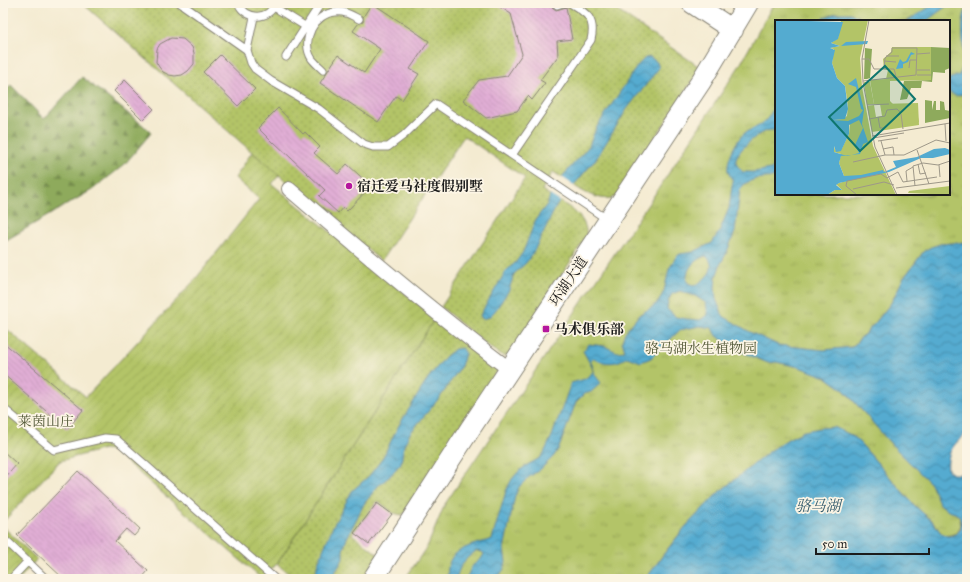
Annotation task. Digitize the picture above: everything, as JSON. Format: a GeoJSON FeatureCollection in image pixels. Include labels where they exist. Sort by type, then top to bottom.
{"type":"FeatureCollection","features":[{"type":"Feature","properties":{"kind":"street"},"geometry":{"type":"LineString","coordinates":[[692,3],[733,30]]}},
{"type":"Feature","properties":{"kind":"street","name":"环湖大道"},"geometry":{"type":"LineString","coordinates":[[373,579],[608,220],[700,83],[733,30],[744,4]]}},
{"type":"Feature","properties":{"kind":"street"},"geometry":{"type":"LineString","coordinates":[[289,189],[397,282],[463,335],[510,369]]}},
{"type":"Feature","properties":{"kind":"lane"},"geometry":{"type":"LineString","coordinates":[[180,3],[247,50]]}},
{"type":"Feature","properties":{"kind":"lane"},"geometry":{"type":"LineString","coordinates":[[238,3],[244,12],[254,16],[265,15],[275,5],[308,28]]}},
{"type":"Feature","properties":{"kind":"lane"},"geometry":{"type":"LineString","coordinates":[[286,57],[308,28],[320,3]]}},
{"type":"Feature","properties":{"kind":"lane"},"geometry":{"type":"LineString","coordinates":[[512,155],[591,40],[592,26],[590,18],[583,11],[570,3]]}},
{"type":"Feature","properties":{"kind":"lane"},"geometry":{"type":"LineString","coordinates":[[308,28],[320,18],[335,12],[349,13],[359,19]]}},
{"type":"Feature","properties":{"kind":"lane"},"geometry":{"type":"LineString","coordinates":[[254,16],[247,50],[251,63],[255,69],[319,109],[364,144],[373,147],[388,147],[404,135],[436,104],[608,220]]}},
{"type":"Feature","properties":{"kind":"lane"},"geometry":{"type":"LineString","coordinates":[[308,28],[308,50],[312,59],[323,70]]}},
{"type":"Feature","properties":{"kind":"lane"},"geometry":{"type":"LineString","coordinates":[[3,408],[54,450],[105,438],[116,438],[275,579]]}},
{"type":"Feature","properties":{"kind":"lane"},"geometry":{"type":"LineString","coordinates":[[3,538],[46,579]]}},
{"type":"Feature","properties":{"kind":"lane"},"geometry":{"type":"LineString","coordinates":[[11,579],[28,561]]}},
{"type":"Feature","properties":{"kind":"green space"},"geometry":{"type":"Polygon","coordinates":[[[82,3],[606,3],[701,68],[616,197],[599,198],[591,195],[553,172],[542,190],[572,209],[578,215],[586,229],[586,237],[510,356],[503,356],[489,347],[441,307],[525,178],[464,136],[381,261],[252,152],[82,3]]]}},
{"type":"Feature","properties":{"kind":"green space","name":"骆马湖水生植物园"},"geometry":{"type":"Polygon","coordinates":[[[774,3],[967,3],[967,242],[940,244],[924,251],[903,279],[891,303],[876,322],[852,347],[824,351],[826,377],[844,390],[893,446],[931,484],[952,511],[959,516],[961,525],[957,533],[947,536],[941,533],[933,522],[914,505],[861,444],[851,435],[804,431],[788,439],[770,451],[686,526],[646,579],[405,579],[428,545],[445,504],[655,194],[740,65],[774,3]]]}},
{"type":"Feature","properties":{"kind":"green space"},"geometry":{"type":"Polygon","coordinates":[[[82,77],[151,133],[124,165],[92,190],[3,242],[3,92],[11,85],[44,119],[82,77]]]}},
{"type":"Feature","properties":{"kind":"green space","name":"莱茵山庄"},"geometry":{"type":"Polygon","coordinates":[[[252,152],[279,175],[272,184],[435,318],[277,564],[262,579],[116,453],[104,449],[60,461],[3,522],[3,326],[86,397],[194,281],[259,199],[235,178],[252,152]]]}},
{"type":"Feature","properties":{"kind":"green space"},"geometry":{"type":"Polygon","coordinates":[[[435,318],[499,369],[405,513],[402,515],[393,513],[378,501],[352,534],[379,555],[362,579],[295,579],[277,564],[435,318]]]}},
{"type":"Feature","properties":{"kind":"green space"},"geometry":{"type":"Polygon","coordinates":[[[3,527],[37,559],[19,579],[3,579],[3,527]]]}},
{"type":"Feature","properties":{"kind":"water"},"geometry":{"type":"Polygon","coordinates":[[[936,3],[951,3],[927,20],[909,20],[936,3]]]}},
{"type":"Feature","properties":{"kind":"water"},"geometry":{"type":"Polygon","coordinates":[[[967,8],[967,93],[956,96],[950,93],[950,79],[959,75],[962,67],[964,16],[967,8]]]}},
{"type":"Feature","properties":{"kind":"water"},"geometry":{"type":"Polygon","coordinates":[[[836,13],[851,13],[863,20],[821,20],[836,13]]]}},
{"type":"Feature","properties":{"kind":"water"},"geometry":{"type":"Polygon","coordinates":[[[650,57],[657,62],[659,68],[627,109],[596,159],[557,205],[534,251],[526,263],[514,274],[509,290],[495,311],[489,317],[482,319],[480,315],[506,271],[516,262],[523,252],[536,219],[548,203],[550,195],[561,178],[589,146],[596,128],[638,65],[645,58],[650,57]]]}},
{"type":"Feature","properties":{"kind":"water","name":"骆马湖"},"geometry":{"type":"Polygon","coordinates":[[[775,102],[775,130],[762,132],[740,151],[736,159],[736,163],[743,172],[754,172],[775,168],[775,177],[755,179],[746,183],[740,189],[735,232],[716,277],[716,299],[723,316],[750,332],[778,345],[824,350],[852,347],[876,322],[891,303],[903,279],[924,251],[940,244],[967,242],[967,433],[952,449],[948,458],[948,470],[953,474],[960,474],[967,466],[967,579],[646,579],[686,526],[718,493],[770,451],[788,439],[804,431],[820,428],[834,427],[851,435],[861,444],[914,505],[933,522],[941,533],[951,536],[957,533],[961,528],[959,516],[948,511],[939,503],[931,484],[893,446],[844,390],[826,377],[799,367],[776,362],[768,363],[732,348],[715,334],[712,328],[700,326],[680,330],[651,358],[641,362],[627,357],[623,360],[610,363],[601,362],[593,358],[590,360],[595,375],[601,383],[591,392],[584,394],[576,402],[559,448],[554,456],[519,487],[515,496],[504,549],[506,562],[504,569],[497,579],[466,579],[472,566],[481,559],[484,554],[476,551],[463,563],[459,570],[457,579],[448,579],[448,565],[456,553],[468,547],[492,539],[506,491],[512,479],[519,471],[540,458],[544,453],[552,436],[571,383],[585,379],[593,372],[592,367],[583,351],[589,344],[604,346],[617,352],[625,351],[622,341],[625,332],[640,314],[651,308],[659,301],[664,291],[669,269],[676,257],[680,254],[693,252],[712,243],[719,232],[729,208],[733,182],[728,172],[730,155],[739,139],[746,132],[765,121],[772,111],[775,102]],[[706,256],[695,262],[689,269],[687,282],[694,286],[706,277],[711,269],[710,260],[706,256]],[[680,291],[672,294],[668,301],[667,309],[676,317],[700,320],[708,315],[706,303],[695,296],[680,291]]]}},
{"type":"Feature","properties":{"kind":"water"},"geometry":{"type":"Polygon","coordinates":[[[462,348],[465,354],[461,366],[441,396],[410,433],[404,445],[401,463],[390,476],[378,486],[364,504],[347,538],[343,550],[343,559],[339,566],[333,575],[327,579],[320,578],[316,574],[317,565],[333,526],[352,491],[369,476],[382,459],[399,425],[429,377],[446,356],[455,349],[462,348]]]}},
{"type":"Feature","properties":{"kind":"pier"},"geometry":{"type":"Polygon","coordinates":[[[560,176],[575,186],[561,202],[548,194],[560,176]]]}},
{"type":"Feature","properties":{"kind":"building"},"geometry":{"type":"Polygon","coordinates":[[[372,3],[429,41],[410,69],[419,74],[402,100],[396,96],[378,122],[320,83],[338,55],[364,73],[380,49],[353,31],[358,24],[363,22],[363,17],[372,3]]]}},
{"type":"Feature","properties":{"kind":"building"},"geometry":{"type":"Polygon","coordinates":[[[494,3],[553,3],[552,7],[556,10],[566,7],[572,39],[557,41],[558,56],[540,80],[545,83],[532,100],[528,96],[517,111],[486,118],[463,100],[479,80],[507,76],[522,54],[511,14],[494,3]]]}},
{"type":"Feature","properties":{"kind":"building"},"geometry":{"type":"Polygon","coordinates":[[[171,38],[183,39],[192,47],[194,53],[194,64],[182,75],[175,76],[163,72],[156,62],[157,49],[160,44],[171,38]]]}},
{"type":"Feature","properties":{"kind":"building"},"geometry":{"type":"Polygon","coordinates":[[[220,55],[255,89],[238,106],[203,72],[220,55]]]}},
{"type":"Feature","properties":{"kind":"building"},"geometry":{"type":"Polygon","coordinates":[[[125,80],[154,109],[143,120],[114,91],[125,80]]]}},
{"type":"Feature","properties":{"kind":"building"},"geometry":{"type":"Polygon","coordinates":[[[278,108],[303,134],[305,132],[320,147],[314,153],[338,174],[347,164],[371,186],[347,211],[343,207],[338,213],[319,196],[325,190],[258,128],[278,108]]]}},
{"type":"Feature","properties":{"kind":"building"},"geometry":{"type":"Polygon","coordinates":[[[3,342],[83,410],[67,429],[3,374],[3,342]]]}},
{"type":"Feature","properties":{"kind":"building"},"geometry":{"type":"Polygon","coordinates":[[[3,451],[17,464],[3,480],[3,451]]]}},
{"type":"Feature","properties":{"kind":"building"},"geometry":{"type":"Polygon","coordinates":[[[78,471],[140,529],[134,536],[126,529],[115,541],[148,571],[141,579],[64,579],[17,535],[78,471]]]}},
{"type":"Feature","properties":{"kind":"building"},"geometry":{"type":"Polygon","coordinates":[[[377,503],[392,514],[369,544],[354,533],[377,503]]]}},
{"type":"Feature","properties":{"kind":"place","name":"宿迁爱马社度假别墅"},"geometry":{"type":"Point","coordinates":[349,186]}},
{"type":"Feature","properties":{"kind":"place","name":"马术俱乐部"},"geometry":{"type":"Point","coordinates":[546,329]}}]}
